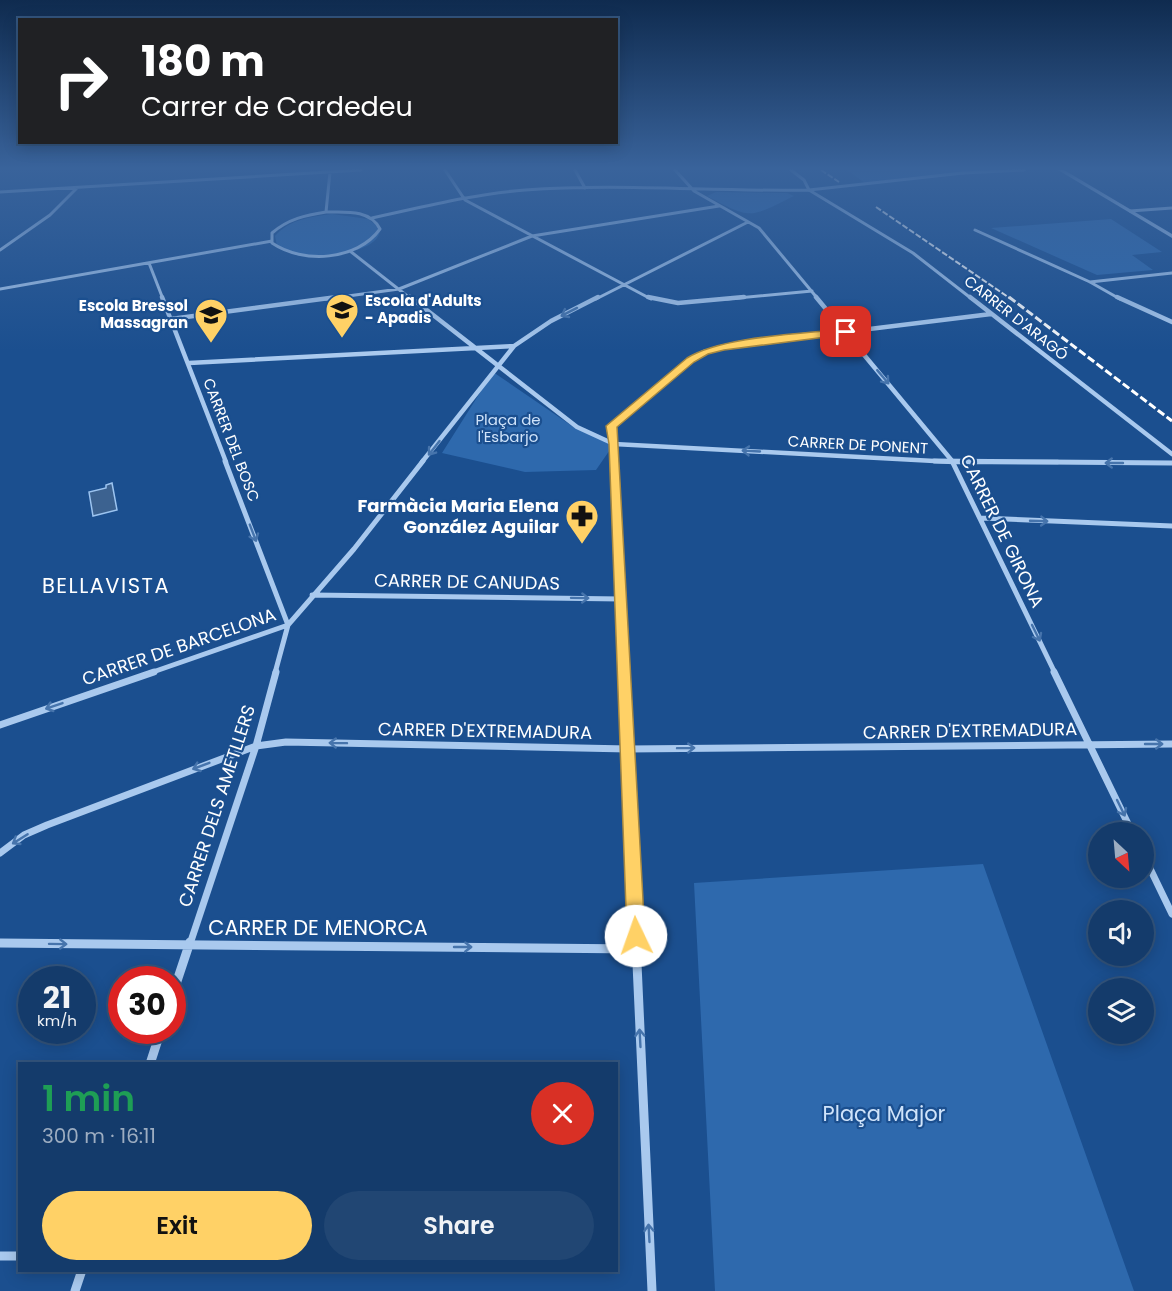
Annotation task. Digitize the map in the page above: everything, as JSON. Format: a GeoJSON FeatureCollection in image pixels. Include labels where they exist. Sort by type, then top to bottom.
{"type":"FeatureCollection","features":[{"type":"Feature","properties":{"kind":"street"},"geometry":{"type":"LineString","coordinates":[[0,250],[28,230]]}},
{"type":"Feature","properties":{"kind":"street"},"geometry":{"type":"LineString","coordinates":[[274,230],[272,232],[272,241],[276,247],[297,254],[329,255],[350,251],[369,243],[377,237],[380,230]]}},
{"type":"Feature","properties":{"kind":"street"},"geometry":{"type":"LineString","coordinates":[[521,230],[621,285],[652,299],[678,303],[812,291]]}},
{"type":"Feature","properties":{"kind":"street"},"geometry":{"type":"LineString","coordinates":[[171,319],[399,290],[532,236],[568,230]]}},
{"type":"Feature","properties":{"kind":"street","name":"CARRER DE BARCELONA"},"geometry":{"type":"LineString","coordinates":[[0,725],[288,625],[354,549],[514,346],[551,321],[731,230]]}},
{"type":"Feature","properties":{"kind":"street","name":"CARRER DE GIRONA"},"geometry":{"type":"LineString","coordinates":[[761,230],[953,462],[1127,822]]}},
{"type":"Feature","properties":{"kind":"street","name":"CARRER D'ARAGÓ"},"geometry":{"type":"LineString","coordinates":[[875,230],[913,253],[1172,454]]}},
{"type":"Feature","properties":{"kind":"street"},"geometry":{"type":"LineString","coordinates":[[976,230],[1172,322]]}},
{"type":"Feature","properties":{"kind":"street"},"geometry":{"type":"LineString","coordinates":[[0,289],[272,241]]}},
{"type":"Feature","properties":{"kind":"street"},"geometry":{"type":"LineString","coordinates":[[350,251],[577,427],[614,444]]}},
{"type":"Feature","properties":{"kind":"street","name":"CARRER DEL BOSC"},"geometry":{"type":"LineString","coordinates":[[149,263],[288,625]]}},
{"type":"Feature","properties":{"kind":"street"},"geometry":{"type":"LineString","coordinates":[[1090,282],[1172,273]]}},
{"type":"Feature","properties":{"kind":"street"},"geometry":{"type":"LineString","coordinates":[[652,1291],[612,426],[690,360],[704,352],[724,347],[992,314]]}},
{"type":"Feature","properties":{"kind":"street"},"geometry":{"type":"LineString","coordinates":[[189,363],[514,346]]}},
{"type":"Feature","properties":{"kind":"street","name":"CARRER DE PONENT"},"geometry":{"type":"LineString","coordinates":[[614,444],[953,462],[1172,463]]}},
{"type":"Feature","properties":{"kind":"street"},"geometry":{"type":"LineString","coordinates":[[981,518],[1172,526]]}},
{"type":"Feature","properties":{"kind":"street","name":"CARRER DE CANUDAS"},"geometry":{"type":"LineString","coordinates":[[312,595],[621,599]]}},
{"type":"Feature","properties":{"kind":"street","name":"CARRER DELS AMETLLERS"},"geometry":{"type":"LineString","coordinates":[[182,966],[256,746],[288,625]]}},
{"type":"Feature","properties":{"kind":"street","name":"CARRER D'EXTREMADURA"},"geometry":{"type":"LineString","coordinates":[[0,853],[24,835],[47,825],[256,746],[286,742],[628,749],[1172,744]]}},
{"type":"Feature","properties":{"kind":"street"},"geometry":{"type":"LineString","coordinates":[[1154,877],[1172,914]]}},
{"type":"Feature","properties":{"kind":"street","name":"CARRER DE MENORCA"},"geometry":{"type":"LineString","coordinates":[[0,943],[637,949]]}},
{"type":"Feature","properties":{"kind":"street"},"geometry":{"type":"LineString","coordinates":[[151,1062],[156,1044]]}},
{"type":"Feature","properties":{"kind":"street"},"geometry":{"type":"LineString","coordinates":[[0,1256],[18,1256]]}},
{"type":"Feature","properties":{"kind":"street"},"geometry":{"type":"LineString","coordinates":[[75,1291],[81,1272]]}},
{"type":"Feature","properties":{"kind":"green space"},"geometry":{"type":"Polygon","coordinates":[[[281,230],[379,230],[378,236],[371,243],[361,248],[323,256],[303,256],[293,253],[277,246],[275,236],[281,230]]]}},
{"type":"Feature","properties":{"kind":"green space"},"geometry":{"type":"Polygon","coordinates":[[[996,230],[1128,230],[1162,252],[1132,255],[1153,270],[1097,275],[996,230]]]}},
{"type":"Feature","properties":{"kind":"green space","name":"Plaça de l'Esbarjo"},"geometry":{"type":"Polygon","coordinates":[[[493,372],[572,426],[614,444],[596,470],[525,472],[442,453],[493,372]]]}},
{"type":"Feature","properties":{"kind":"green space","name":"Plaça Major"},"geometry":{"type":"Polygon","coordinates":[[[983,864],[1134,1291],[715,1291],[694,883],[983,864]]]}},
{"type":"Feature","properties":{"kind":"shaded area"},"geometry":{"type":"Polygon","coordinates":[[[112,483],[117,510],[93,516],[89,492],[106,488],[106,485],[112,483]]]}},
{"type":"Feature","properties":{"kind":"railway"},"geometry":{"type":"LineString","coordinates":[[910,230],[1011,299]]}},
{"type":"Feature","properties":{"kind":"railway"},"geometry":{"type":"LineString","coordinates":[[1009,297],[1172,421]]}},
{"type":"Feature","properties":{"kind":"place","name":"Escola d'Adults - Apadis"},"geometry":{"type":"Point","coordinates":[342,339]}},
{"type":"Feature","properties":{"kind":"place","name":"Escola Bressol Massagran"},"geometry":{"type":"Point","coordinates":[211,344]}},
{"type":"Feature","properties":{"kind":"place","name":"Farmàcia Maria Elena González Aguilar"},"geometry":{"type":"Point","coordinates":[582,545]}},
{"type":"Feature","properties":{"kind":"district","name":"BELLAVISTA"},"geometry":{"type":"Point","coordinates":[106,586]}},
{"type":"Feature","properties":{"kind":"route"},"geometry":{"type":"LineString","coordinates":[[636,936],[612,426],[690,360],[704,352],[724,347],[846,332]]}}]}
